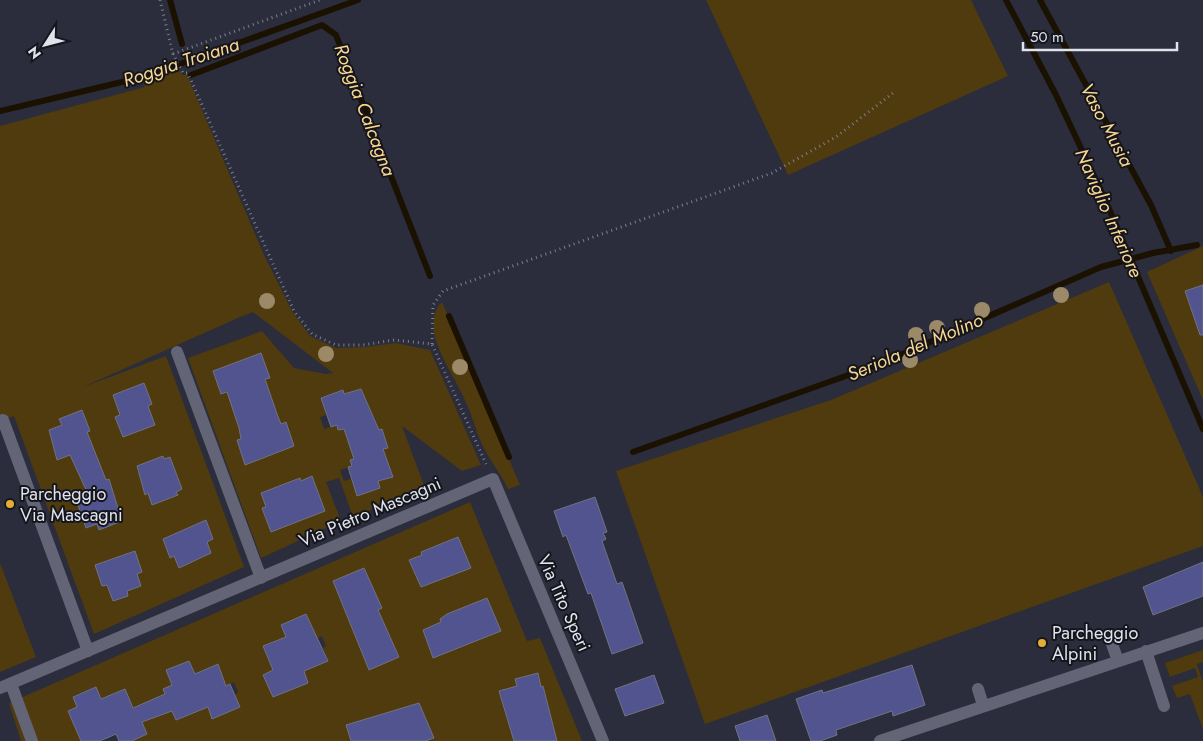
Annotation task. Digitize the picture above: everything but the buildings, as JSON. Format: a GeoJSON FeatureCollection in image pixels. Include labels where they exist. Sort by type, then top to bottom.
{"type":"FeatureCollection","features":[{"type":"Feature","properties":{"kind":"street"},"geometry":{"type":"LineString","coordinates":[[176,352],[261,578]]}},
{"type":"Feature","properties":{"kind":"street"},"geometry":{"type":"LineString","coordinates":[[3,420],[88,651]]}},
{"type":"Feature","properties":{"kind":"street","name":"Via Pietro Mascagni"},"geometry":{"type":"LineString","coordinates":[[6,686],[493,478]]}},
{"type":"Feature","properties":{"kind":"street","name":"Via Tito Speri"},"geometry":{"type":"LineString","coordinates":[[493,478],[603,741]]}},
{"type":"Feature","properties":{"kind":"street"},"geometry":{"type":"LineString","coordinates":[[880,741],[1203,633]]}},
{"type":"Feature","properties":{"kind":"street"},"geometry":{"type":"LineString","coordinates":[[1112,644],[1118,660]]}},
{"type":"Feature","properties":{"kind":"street"},"geometry":{"type":"LineString","coordinates":[[1146,652],[1164,706]]}},
{"type":"Feature","properties":{"kind":"street"},"geometry":{"type":"LineString","coordinates":[[6,686],[32,741]]}},
{"type":"Feature","properties":{"kind":"street"},"geometry":{"type":"LineString","coordinates":[[978,689],[983,705]]}},
{"type":"Feature","properties":{"kind":"path"},"geometry":{"type":"LineString","coordinates":[[160,0],[174,54],[183,73],[187,73],[190,78],[294,311],[312,334],[336,345],[363,345],[394,340],[432,344]]}},
{"type":"Feature","properties":{"kind":"path"},"geometry":{"type":"LineString","coordinates":[[174,54],[320,0]]}},
{"type":"Feature","properties":{"kind":"path"},"geometry":{"type":"LineString","coordinates":[[493,478],[432,344],[433,306],[443,291],[772,173],[836,137],[893,93]]}},
{"type":"Feature","properties":{"kind":"shaded area"},"geometry":{"type":"Polygon","coordinates":[[[706,0],[971,0],[1008,76],[788,175],[706,0]]]}},
{"type":"Feature","properties":{"kind":"shaded area"},"geometry":{"type":"Polygon","coordinates":[[[178,67],[182,75],[187,75],[264,255],[292,311],[310,336],[336,348],[366,347],[395,343],[430,350],[481,465],[462,471],[402,426],[425,488],[353,517],[339,478],[326,482],[341,521],[261,558],[188,358],[262,331],[294,368],[326,374],[333,373],[253,312],[240,317],[83,387],[166,356],[244,567],[94,634],[14,416],[0,421],[0,126],[145,87],[142,79],[178,67]],[[343,390],[321,397],[326,415],[320,417],[324,429],[337,425],[339,430],[344,428],[354,459],[351,460],[352,466],[340,470],[344,481],[351,479],[357,496],[380,488],[378,481],[393,476],[389,465],[383,467],[377,451],[388,447],[382,430],[379,430],[374,416],[366,418],[363,396],[356,391],[344,394],[343,390]]]}},
{"type":"Feature","properties":{"kind":"shaded area"},"geometry":{"type":"Polygon","coordinates":[[[1203,246],[1203,400],[1147,272],[1203,246]]]}},
{"type":"Feature","properties":{"kind":"shaded area"},"geometry":{"type":"Polygon","coordinates":[[[1109,282],[1203,497],[1203,546],[705,724],[616,471],[831,400],[1109,282]]]}},
{"type":"Feature","properties":{"kind":"shaded area"},"geometry":{"type":"Polygon","coordinates":[[[442,302],[520,485],[508,489],[482,445],[464,398],[438,346],[434,323],[435,314],[442,302]]]}},
{"type":"Feature","properties":{"kind":"shaded area"},"geometry":{"type":"Polygon","coordinates":[[[470,502],[527,641],[540,638],[582,741],[132,741],[147,734],[142,722],[146,720],[138,705],[133,708],[125,690],[101,699],[96,687],[73,696],[77,707],[81,741],[21,741],[9,703],[470,502]],[[306,614],[281,625],[286,637],[263,646],[273,670],[263,675],[273,697],[308,683],[304,671],[328,660],[323,648],[326,646],[322,636],[316,639],[306,614]],[[189,661],[166,670],[172,685],[163,690],[176,720],[208,707],[212,718],[238,692],[234,682],[226,686],[217,664],[195,674],[189,661]]]}},
{"type":"Feature","properties":{"kind":"shaded area"},"geometry":{"type":"Polygon","coordinates":[[[0,563],[36,657],[0,672],[0,563]]]}},
{"type":"Feature","properties":{"kind":"shaded area"},"geometry":{"type":"Polygon","coordinates":[[[1203,650],[1203,662],[1197,664],[1203,682],[1203,729],[1190,694],[1177,698],[1172,686],[1198,677],[1195,668],[1170,677],[1165,663],[1203,650]]]}},
{"type":"Feature","properties":{"kind":"waterway","name":"Roggia Calcagna"},"geometry":{"type":"LineString","coordinates":[[170,0],[182,44]]}},
{"type":"Feature","properties":{"kind":"waterway","name":"Roggia Troiana"},"geometry":{"type":"LineString","coordinates":[[0,111],[147,76],[358,0]]}},
{"type":"Feature","properties":{"kind":"waterway","name":"Naviglio Inferiore"},"geometry":{"type":"LineString","coordinates":[[1006,0],[1056,95],[1104,197],[1203,429]]}},
{"type":"Feature","properties":{"kind":"waterway","name":"Vaso Musia"},"geometry":{"type":"LineString","coordinates":[[1040,0],[1151,205],[1171,251]]}},
{"type":"Feature","properties":{"kind":"waterway","name":"Roggia Calcagna"},"geometry":{"type":"LineString","coordinates":[[191,75],[322,25],[336,35],[430,276]]}},
{"type":"Feature","properties":{"kind":"waterway","name":"Seriola del Molino"},"geometry":{"type":"LineString","coordinates":[[633,452],[882,363],[1101,267],[1153,253],[1197,245]]}},
{"type":"Feature","properties":{"kind":"waterway","name":"Roggia Calcagna"},"geometry":{"type":"LineString","coordinates":[[449,316],[509,457]]}},
{"type":"Feature","properties":{"kind":"place","name":"Parcheggio Via Mascagni"},"geometry":{"type":"Point","coordinates":[10,504]}},
{"type":"Feature","properties":{"kind":"place","name":"Parcheggio Alpini"},"geometry":{"type":"Point","coordinates":[1042,643]}}]}
